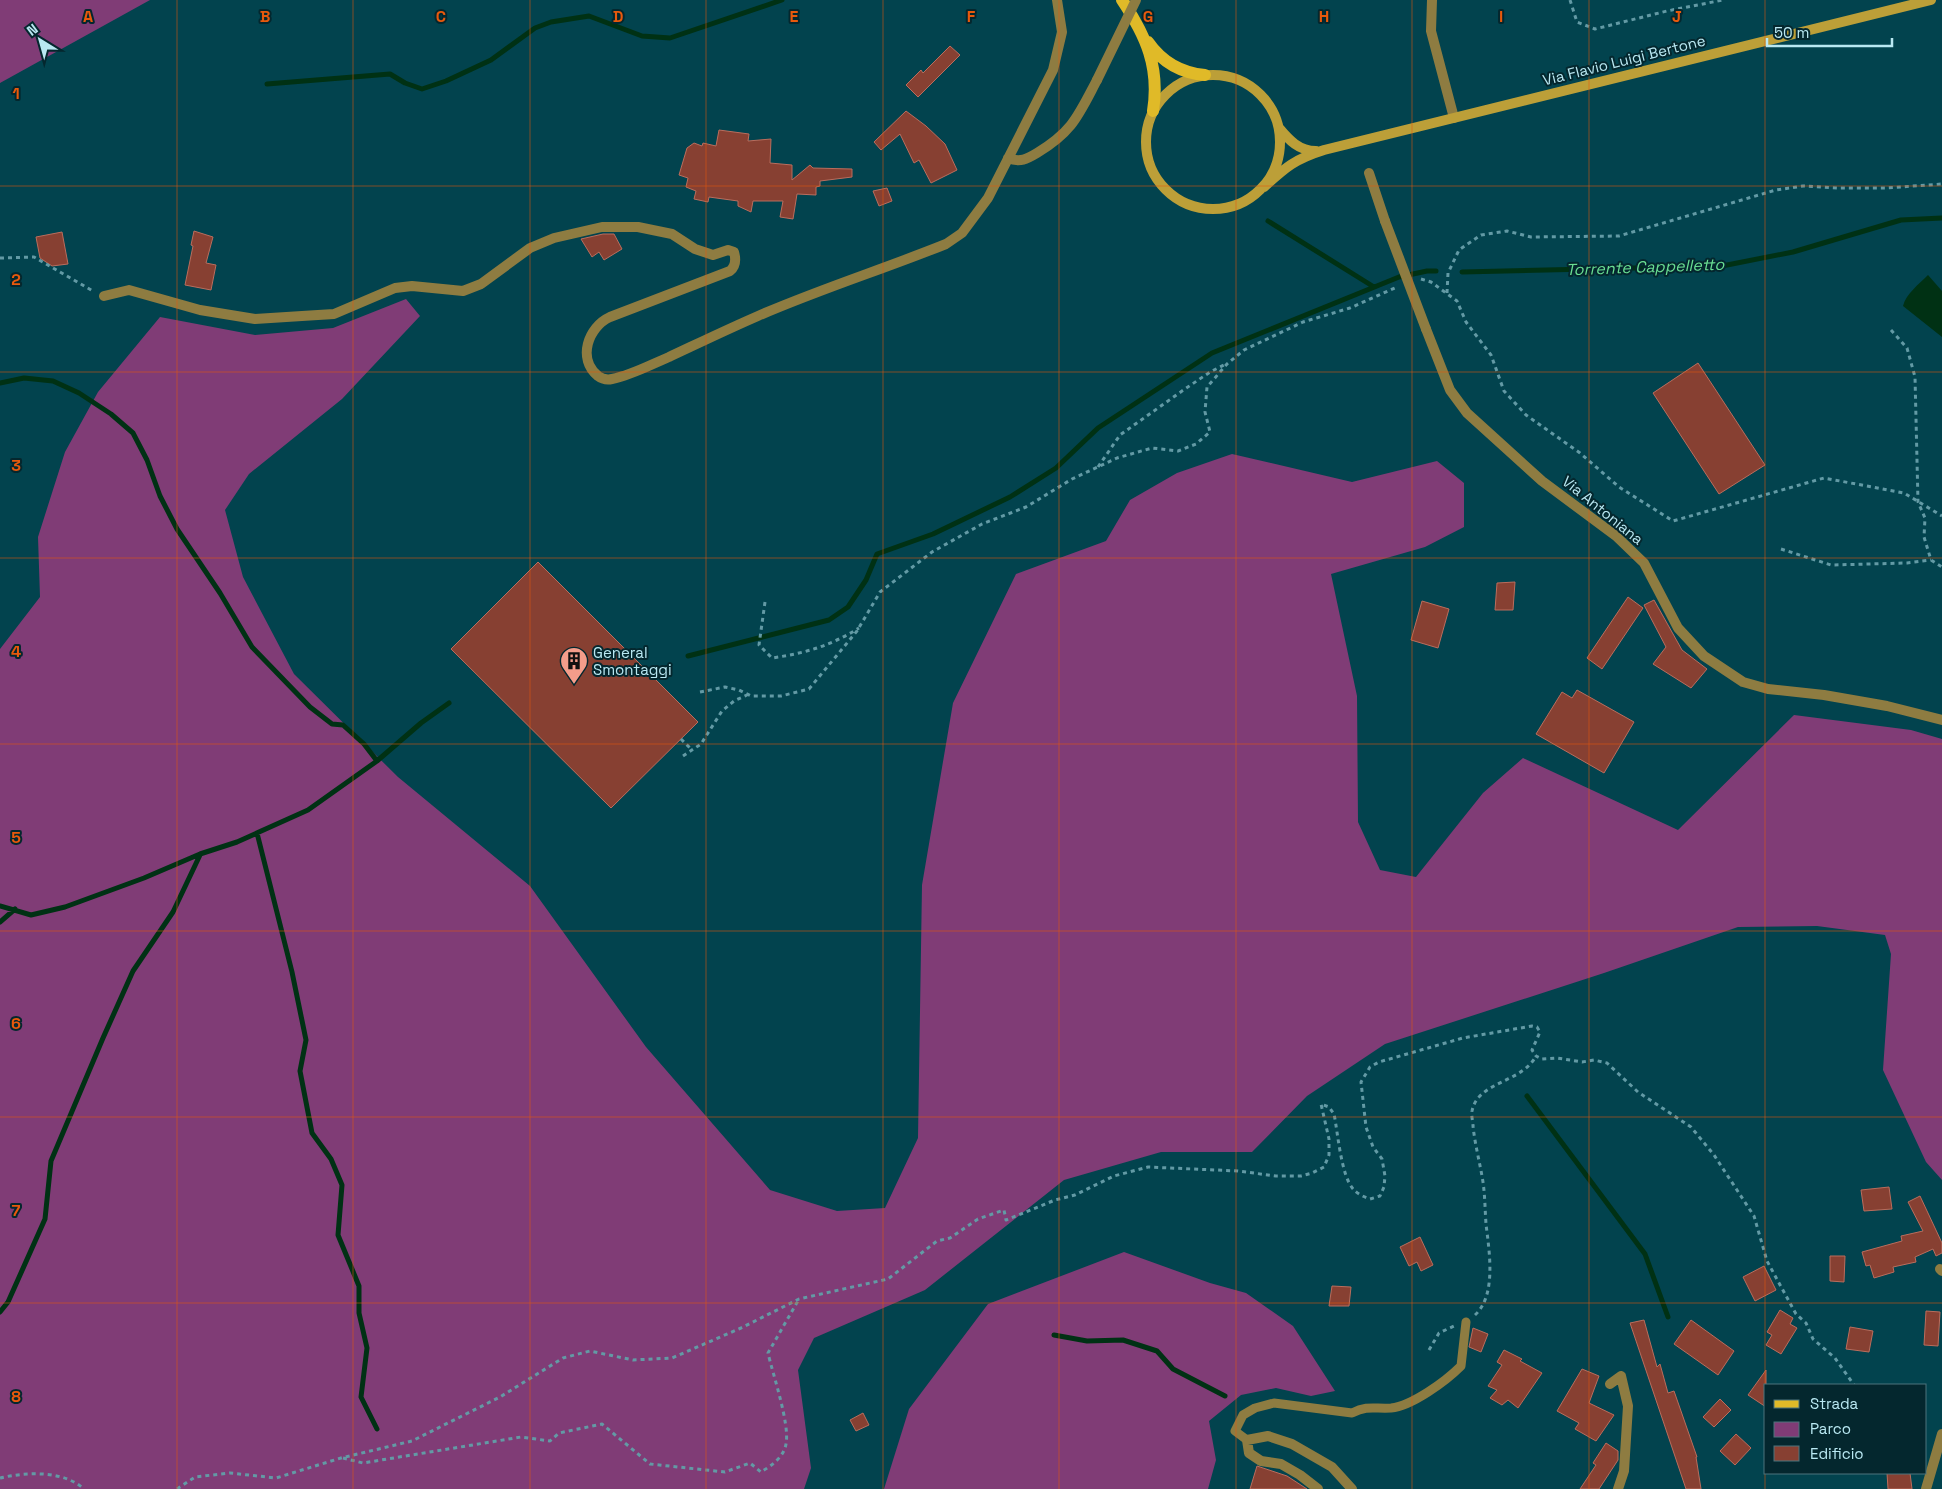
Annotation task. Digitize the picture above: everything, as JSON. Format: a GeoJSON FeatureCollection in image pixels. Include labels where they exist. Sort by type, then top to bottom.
{"type":"FeatureCollection","features":[{"type":"Feature","properties":{"kind":"main road"},"geometry":{"type":"LineString","coordinates":[[1122,0],[1140,30],[1153,64],[1156,87],[1153,111]]}},
{"type":"Feature","properties":{"kind":"main road"},"geometry":{"type":"LineString","coordinates":[[1140,30],[1152,48],[1168,63],[1192,74],[1205,75]]}},
{"type":"Feature","properties":{"kind":"street"},"geometry":{"type":"LineString","coordinates":[[104,296],[129,290],[200,310],[255,319],[334,314],[395,288],[412,286],[463,291],[481,284],[530,248],[554,238],[602,227],[638,228],[672,234],[696,249],[713,255],[728,250],[734,252],[736,258],[734,267],[730,270],[610,317],[597,326],[590,338],[586,358],[594,372],[602,378],[610,380],[634,373],[760,315],[946,244],[962,233],[984,204],[1053,70],[1062,32],[1057,0]]}},
{"type":"Feature","properties":{"kind":"street"},"geometry":{"type":"LineString","coordinates":[[1008,158],[1020,161],[1028,159],[1053,144],[1066,132],[1074,122],[1097,80],[1136,0]]}},
{"type":"Feature","properties":{"kind":"street"},"geometry":{"type":"LineString","coordinates":[[1432,0],[1431,31],[1454,118]]}},
{"type":"Feature","properties":{"kind":"street","name":"Via Flavio Luigi Bertone"},"geometry":{"type":"LineString","coordinates":[[1264,187],[1294,162],[1324,150],[1931,0]]}},
{"type":"Feature","properties":{"kind":"street"},"geometry":{"type":"LineString","coordinates":[[1205,75],[1228,76],[1250,85],[1267,101],[1278,122],[1281,145],[1276,168],[1264,187],[1247,201],[1227,208],[1206,210],[1185,204],[1168,193],[1154,176],[1147,156],[1146,136],[1153,111],[1164,95],[1183,82],[1205,75]]}},
{"type":"Feature","properties":{"kind":"street","name":"Via Flavio Luigi Bertone"},"geometry":{"type":"LineString","coordinates":[[1278,127],[1288,138],[1304,149],[1324,150]]}},
{"type":"Feature","properties":{"kind":"street","name":"Via Antoniana"},"geometry":{"type":"LineString","coordinates":[[1369,173],[1450,390],[1467,413],[1542,481],[1616,536],[1644,563],[1678,628],[1704,656],[1744,682],[1768,689],[1824,695],[1887,706],[1942,720]]}},
{"type":"Feature","properties":{"kind":"street"},"geometry":{"type":"LineString","coordinates":[[1610,1384],[1621,1376],[1628,1406],[1624,1470],[1618,1489]]}},
{"type":"Feature","properties":{"kind":"street"},"geometry":{"type":"LineString","coordinates":[[1927,1489],[1942,1434]]}},
{"type":"Feature","properties":{"kind":"street"},"geometry":{"type":"LineString","coordinates":[[1318,1489],[1300,1475],[1281,1464],[1261,1461],[1249,1453],[1247,1440],[1268,1436],[1292,1444],[1332,1467],[1352,1489]]}},
{"type":"Feature","properties":{"kind":"lane"},"geometry":{"type":"LineString","coordinates":[[1247,1440],[1235,1431],[1243,1415],[1255,1408],[1274,1403],[1352,1413],[1363,1408],[1391,1408],[1406,1405],[1449,1378],[1461,1366],[1466,1322]]}},
{"type":"Feature","properties":{"kind":"path"},"geometry":{"type":"LineString","coordinates":[[1570,0],[1577,22],[1595,29],[1667,11],[1723,0]]}},
{"type":"Feature","properties":{"kind":"path"},"geometry":{"type":"LineString","coordinates":[[1447,293],[1448,273],[1459,250],[1482,235],[1506,231],[1531,237],[1619,236],[1785,189],[1803,186],[1886,188],[1942,184]]}},
{"type":"Feature","properties":{"kind":"path"},"geometry":{"type":"LineString","coordinates":[[0,258],[34,258],[104,296]]}},
{"type":"Feature","properties":{"kind":"path"},"geometry":{"type":"LineString","coordinates":[[1418,278],[1430,282],[1457,301],[1466,322],[1491,355],[1504,391],[1526,415],[1580,454],[1619,487],[1673,521],[1824,478],[1904,493],[1942,516]]}},
{"type":"Feature","properties":{"kind":"path"},"geometry":{"type":"LineString","coordinates":[[700,692],[725,687],[739,690],[751,696],[781,696],[809,689],[838,657],[859,628],[880,592],[932,552],[982,524],[1026,507],[1072,479],[1117,458],[1152,448],[1178,451],[1196,444],[1210,432],[1205,412],[1207,387],[1227,364],[1244,350],[1303,322],[1350,308],[1404,284]]}},
{"type":"Feature","properties":{"kind":"path"},"geometry":{"type":"LineString","coordinates":[[1891,330],[1907,348],[1915,377],[1918,502],[1925,518],[1924,537],[1931,560]]}},
{"type":"Feature","properties":{"kind":"path"},"geometry":{"type":"LineString","coordinates":[[1098,467],[1120,435],[1182,390],[1210,372],[1227,364]]}},
{"type":"Feature","properties":{"kind":"path"},"geometry":{"type":"LineString","coordinates":[[1781,549],[1832,564],[1907,563],[1931,560],[1942,566]]}},
{"type":"Feature","properties":{"kind":"path"},"geometry":{"type":"LineString","coordinates":[[765,602],[759,645],[772,658],[802,654],[837,642],[859,628]]}},
{"type":"Feature","properties":{"kind":"path"},"geometry":{"type":"LineString","coordinates":[[683,756],[701,744],[722,711],[734,701],[748,694]]}},
{"type":"Feature","properties":{"kind":"path"},"geometry":{"type":"LineString","coordinates":[[680,739],[692,750]]}},
{"type":"Feature","properties":{"kind":"path"},"geometry":{"type":"LineString","coordinates":[[177,1489],[195,1477],[230,1473],[276,1478],[341,1458],[412,1441],[500,1397],[563,1358],[590,1351],[633,1360],[672,1358],[741,1328],[799,1299],[888,1280],[937,1241],[950,1238],[978,1219],[1004,1210],[1006,1220],[1055,1200],[1075,1195],[1114,1176],[1148,1168],[1238,1170],[1276,1176],[1301,1176],[1312,1173],[1324,1167],[1329,1155],[1329,1139],[1321,1108],[1322,1104],[1329,1107],[1334,1114],[1345,1174],[1353,1189],[1361,1196],[1370,1199],[1380,1196],[1385,1176],[1382,1159],[1373,1147],[1366,1127],[1361,1082],[1370,1067],[1379,1062],[1462,1038],[1532,1026],[1537,1027],[1540,1032],[1532,1050],[1536,1056],[1542,1059],[1557,1058],[1582,1062],[1594,1060],[1607,1063],[1638,1092],[1691,1127],[1714,1155],[1754,1216],[1767,1261],[1796,1314],[1806,1323],[1813,1339],[1835,1358],[1853,1384]]}},
{"type":"Feature","properties":{"kind":"path"},"geometry":{"type":"LineString","coordinates":[[1429,1350],[1439,1333],[1466,1322],[1479,1312],[1486,1297],[1491,1263],[1483,1183],[1475,1144],[1472,1112],[1476,1101],[1486,1090],[1521,1073],[1532,1064],[1536,1056]]}},
{"type":"Feature","properties":{"kind":"path"},"geometry":{"type":"LineString","coordinates":[[341,1458],[363,1463],[521,1437],[550,1441],[559,1433],[602,1424],[650,1464],[725,1472],[750,1463],[761,1472],[774,1464],[786,1446],[787,1426],[768,1353],[799,1299]]}},
{"type":"Feature","properties":{"kind":"path"},"geometry":{"type":"LineString","coordinates":[[0,1478],[13,1475],[43,1474],[76,1482],[84,1489]]}},
{"type":"Feature","properties":{"kind":"green space"},"geometry":{"type":"Polygon","coordinates":[[[0,0],[150,0],[0,83],[0,0]]]}},
{"type":"Feature","properties":{"kind":"green space"},"geometry":{"type":"Polygon","coordinates":[[[406,299],[420,316],[342,399],[249,474],[225,510],[243,577],[294,674],[398,777],[530,886],[646,1047],[770,1190],[837,1211],[885,1208],[918,1138],[922,885],[953,703],[1016,574],[1106,541],[1130,500],[1177,473],[1232,454],[1352,482],[1437,461],[1464,483],[1464,527],[1425,547],[1331,574],[1357,696],[1358,822],[1380,870],[1416,877],[1483,793],[1523,758],[1678,830],[1794,715],[1911,730],[1942,739],[1942,1180],[1926,1162],[1883,1070],[1891,954],[1885,935],[1817,926],[1738,927],[1604,973],[1385,1044],[1307,1096],[1252,1152],[1161,1152],[1064,1180],[925,1290],[814,1338],[798,1370],[811,1468],[804,1489],[0,1489],[0,649],[40,597],[38,537],[65,452],[98,392],[160,317],[255,335],[333,328],[406,299]]]}},
{"type":"Feature","properties":{"kind":"green space"},"geometry":{"type":"Polygon","coordinates":[[[1124,1252],[1210,1283],[1246,1293],[1293,1326],[1335,1391],[1311,1396],[1276,1388],[1241,1395],[1209,1421],[1216,1460],[1208,1489],[884,1489],[909,1409],[988,1304],[1124,1252]]]}},
{"type":"Feature","properties":{"kind":"shaded area"},"geometry":{"type":"Polygon","coordinates":[[[1928,275],[1942,291],[1942,337],[1903,306],[1910,293],[1928,275]]]}},
{"type":"Feature","properties":{"kind":"building"},"geometry":{"type":"Polygon","coordinates":[[[950,46],[960,55],[918,97],[906,85],[921,70],[923,73],[950,46]]]}},
{"type":"Feature","properties":{"kind":"building"},"geometry":{"type":"Polygon","coordinates":[[[906,111],[945,144],[957,170],[931,183],[919,160],[914,163],[900,134],[881,150],[874,142],[906,111]]]}},
{"type":"Feature","properties":{"kind":"building"},"geometry":{"type":"Polygon","coordinates":[[[719,130],[749,134],[748,141],[771,139],[770,163],[792,165],[792,180],[810,165],[813,168],[852,169],[852,177],[820,181],[820,186],[816,187],[816,195],[797,194],[793,219],[780,217],[783,201],[753,201],[751,212],[738,206],[738,201],[709,197],[708,202],[694,199],[696,191],[686,187],[688,178],[679,175],[687,148],[694,143],[702,146],[703,143],[716,146],[719,130]]]}},
{"type":"Feature","properties":{"kind":"building"},"geometry":{"type":"Polygon","coordinates":[[[887,188],[892,201],[879,206],[873,191],[887,188]]]}},
{"type":"Feature","properties":{"kind":"building"},"geometry":{"type":"Polygon","coordinates":[[[194,231],[213,237],[206,263],[216,265],[211,290],[185,285],[194,231]]]}},
{"type":"Feature","properties":{"kind":"building"},"geometry":{"type":"Polygon","coordinates":[[[62,232],[68,264],[52,266],[40,258],[36,237],[62,232]]]}},
{"type":"Feature","properties":{"kind":"building"},"geometry":{"type":"Polygon","coordinates":[[[603,234],[614,234],[622,249],[604,260],[599,252],[592,257],[581,239],[603,234]]]}},
{"type":"Feature","properties":{"kind":"building"},"geometry":{"type":"Polygon","coordinates":[[[1698,363],[1765,465],[1719,494],[1653,393],[1698,363]]]}},
{"type":"Feature","properties":{"kind":"building","name":"General Smontaggi"},"geometry":{"type":"Polygon","coordinates":[[[538,562],[698,722],[611,808],[451,649],[538,562]]]}},
{"type":"Feature","properties":{"kind":"building"},"geometry":{"type":"Polygon","coordinates":[[[1515,582],[1513,610],[1495,610],[1497,583],[1515,582]]]}},
{"type":"Feature","properties":{"kind":"building"},"geometry":{"type":"Polygon","coordinates":[[[1628,597],[1643,608],[1602,669],[1587,658],[1628,597]]]}},
{"type":"Feature","properties":{"kind":"building"},"geometry":{"type":"Polygon","coordinates":[[[1654,600],[1682,650],[1707,669],[1691,688],[1653,664],[1666,647],[1644,605],[1654,600]]]}},
{"type":"Feature","properties":{"kind":"building"},"geometry":{"type":"Polygon","coordinates":[[[1422,601],[1449,609],[1438,648],[1411,640],[1422,601]]]}},
{"type":"Feature","properties":{"kind":"building"},"geometry":{"type":"Polygon","coordinates":[[[1577,690],[1634,722],[1604,773],[1536,734],[1562,692],[1572,698],[1577,690]]]}},
{"type":"Feature","properties":{"kind":"building"},"geometry":{"type":"Polygon","coordinates":[[[1889,1187],[1892,1209],[1864,1211],[1861,1190],[1889,1187]]]}},
{"type":"Feature","properties":{"kind":"building"},"geometry":{"type":"Polygon","coordinates":[[[1920,1196],[1942,1243],[1942,1253],[1936,1256],[1933,1249],[1915,1257],[1916,1262],[1893,1267],[1894,1272],[1874,1278],[1870,1265],[1866,1266],[1862,1252],[1902,1241],[1901,1236],[1923,1231],[1908,1202],[1920,1196]]]}},
{"type":"Feature","properties":{"kind":"building"},"geometry":{"type":"Polygon","coordinates":[[[1420,1237],[1433,1265],[1421,1271],[1417,1262],[1409,1266],[1400,1247],[1420,1237]]]}},
{"type":"Feature","properties":{"kind":"building"},"geometry":{"type":"Polygon","coordinates":[[[1830,1256],[1845,1256],[1844,1282],[1830,1281],[1830,1256]]]}},
{"type":"Feature","properties":{"kind":"building"},"geometry":{"type":"Polygon","coordinates":[[[1764,1266],[1776,1290],[1755,1301],[1743,1277],[1764,1266]]]}},
{"type":"Feature","properties":{"kind":"building"},"geometry":{"type":"Polygon","coordinates":[[[1332,1286],[1351,1287],[1349,1306],[1329,1306],[1332,1286]]]}},
{"type":"Feature","properties":{"kind":"building"},"geometry":{"type":"Polygon","coordinates":[[[1780,1310],[1793,1318],[1790,1324],[1797,1328],[1781,1354],[1766,1345],[1772,1335],[1767,1332],[1780,1310]]]}},
{"type":"Feature","properties":{"kind":"building"},"geometry":{"type":"Polygon","coordinates":[[[1926,1311],[1940,1312],[1938,1346],[1924,1345],[1926,1311]]]}},
{"type":"Feature","properties":{"kind":"building"},"geometry":{"type":"Polygon","coordinates":[[[1644,1320],[1657,1367],[1660,1364],[1668,1393],[1674,1391],[1697,1457],[1701,1489],[1686,1489],[1630,1323],[1644,1320]]]}},
{"type":"Feature","properties":{"kind":"building"},"geometry":{"type":"Polygon","coordinates":[[[1691,1320],[1734,1351],[1718,1375],[1674,1344],[1691,1320]]]}},
{"type":"Feature","properties":{"kind":"building"},"geometry":{"type":"Polygon","coordinates":[[[1850,1327],[1873,1331],[1869,1352],[1846,1349],[1850,1327]]]}},
{"type":"Feature","properties":{"kind":"building"},"geometry":{"type":"Polygon","coordinates":[[[1473,1328],[1488,1334],[1481,1352],[1469,1347],[1473,1328]]]}},
{"type":"Feature","properties":{"kind":"building"},"geometry":{"type":"Polygon","coordinates":[[[1504,1350],[1522,1359],[1520,1361],[1542,1373],[1518,1408],[1508,1400],[1502,1405],[1490,1398],[1497,1390],[1488,1386],[1502,1365],[1497,1362],[1504,1350]]]}},
{"type":"Feature","properties":{"kind":"building"},"geometry":{"type":"Polygon","coordinates":[[[1582,1369],[1599,1376],[1589,1403],[1614,1415],[1596,1441],[1575,1429],[1579,1423],[1557,1411],[1582,1369]]]}},
{"type":"Feature","properties":{"kind":"building"},"geometry":{"type":"Polygon","coordinates":[[[1766,1370],[1764,1406],[1748,1395],[1766,1370]]]}},
{"type":"Feature","properties":{"kind":"building"},"geometry":{"type":"Polygon","coordinates":[[[1720,1399],[1731,1410],[1714,1427],[1703,1417],[1720,1399]]]}},
{"type":"Feature","properties":{"kind":"building"},"geometry":{"type":"Polygon","coordinates":[[[863,1413],[869,1425],[856,1431],[850,1420],[863,1413]]]}},
{"type":"Feature","properties":{"kind":"building"},"geometry":{"type":"Polygon","coordinates":[[[1736,1434],[1751,1448],[1735,1465],[1720,1451],[1736,1434]]]}},
{"type":"Feature","properties":{"kind":"building"},"geometry":{"type":"Polygon","coordinates":[[[1606,1443],[1618,1451],[1618,1460],[1599,1489],[1580,1489],[1596,1465],[1593,1463],[1606,1443]]]}},
{"type":"Feature","properties":{"kind":"building"},"geometry":{"type":"Polygon","coordinates":[[[1257,1466],[1287,1476],[1307,1489],[1250,1489],[1257,1466]]]}},
{"type":"Feature","properties":{"kind":"building"},"geometry":{"type":"Polygon","coordinates":[[[1887,1474],[1910,1474],[1912,1489],[1888,1489],[1887,1474]]]}},
{"type":"Feature","properties":{"kind":"waterway"},"geometry":{"type":"LineString","coordinates":[[267,84],[390,74],[405,83],[422,89],[446,81],[491,60],[535,28],[551,22],[589,16],[642,36],[670,38],[782,0]]}},
{"type":"Feature","properties":{"kind":"waterway","name":"Torrente Cappelletto"},"geometry":{"type":"LineString","coordinates":[[1462,272],[1722,266],[1793,252],[1901,220],[1942,218]]}},
{"type":"Feature","properties":{"kind":"waterway"},"geometry":{"type":"LineString","coordinates":[[1268,221],[1374,287]]}},
{"type":"Feature","properties":{"kind":"waterway"},"geometry":{"type":"LineString","coordinates":[[688,656],[829,620],[848,607],[866,580],[877,554],[933,534],[1010,497],[1056,468],[1098,428],[1212,353],[1399,277],[1436,271]]}},
{"type":"Feature","properties":{"kind":"waterway"},"geometry":{"type":"LineString","coordinates":[[0,383],[24,378],[53,381],[79,393],[111,414],[133,433],[147,460],[160,496],[177,529],[220,593],[252,647],[310,707],[332,724],[343,725],[364,744],[377,761]]}},
{"type":"Feature","properties":{"kind":"waterway"},"geometry":{"type":"LineString","coordinates":[[0,906],[31,915],[65,907],[144,878],[200,854],[237,842],[308,810],[377,761],[421,723],[449,703]]}},
{"type":"Feature","properties":{"kind":"waterway"},"geometry":{"type":"LineString","coordinates":[[257,833],[292,972],[306,1040],[300,1071],[312,1133],[331,1159],[342,1185],[338,1235],[359,1286],[359,1313],[367,1348],[361,1397],[377,1429]]}},
{"type":"Feature","properties":{"kind":"waterway"},"geometry":{"type":"LineString","coordinates":[[0,1312],[8,1302],[45,1219],[51,1161],[103,1038],[133,971],[173,912],[200,855]]}},
{"type":"Feature","properties":{"kind":"waterway"},"geometry":{"type":"LineString","coordinates":[[0,922],[15,909]]}},
{"type":"Feature","properties":{"kind":"waterway"},"geometry":{"type":"LineString","coordinates":[[1527,1096],[1645,1254],[1668,1317]]}},
{"type":"Feature","properties":{"kind":"waterway"},"geometry":{"type":"LineString","coordinates":[[1054,1335],[1087,1341],[1123,1340],[1157,1351],[1173,1369],[1225,1396]]}},
{"type":"Feature","properties":{"kind":"place","name":"General Smontaggi"},"geometry":{"type":"Point","coordinates":[574,685]}}]}
